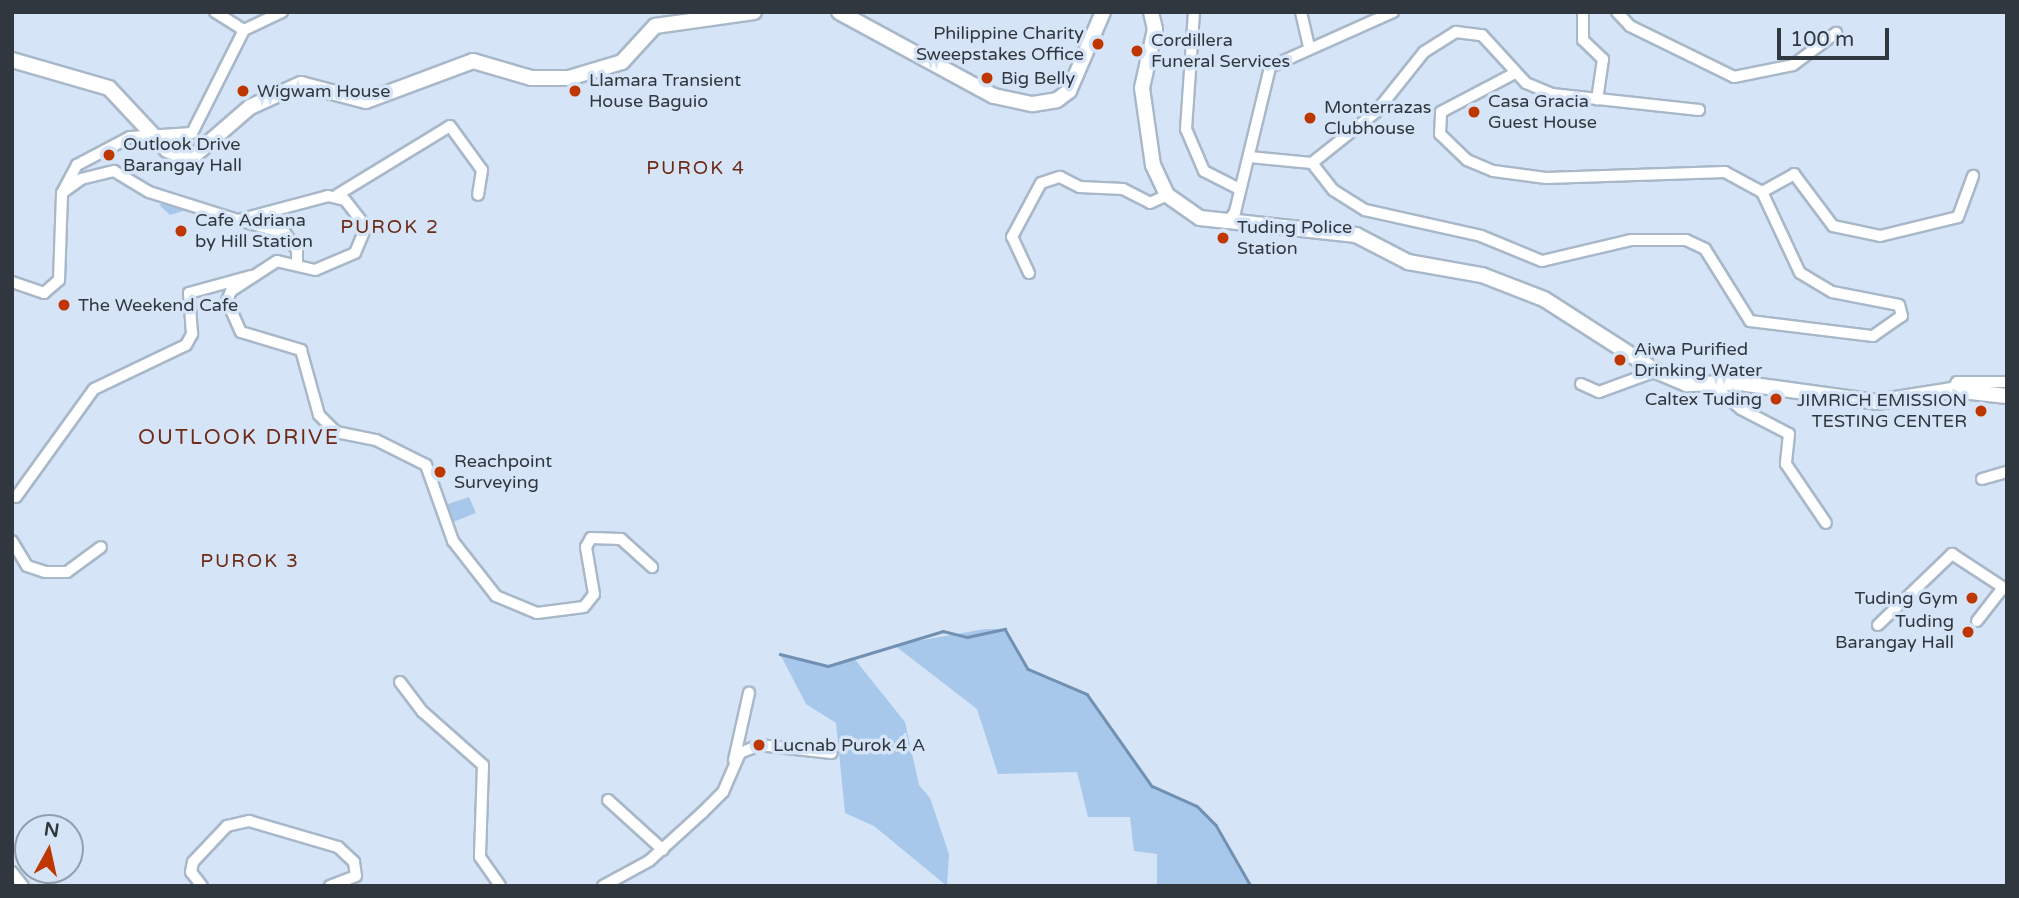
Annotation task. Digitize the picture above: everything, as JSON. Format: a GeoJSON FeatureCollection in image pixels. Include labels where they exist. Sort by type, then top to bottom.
{"type":"FeatureCollection","features":[{"type":"Feature","properties":{"kind":"main road"},"geometry":{"type":"LineString","coordinates":[[12,60],[109,88],[173,155],[190,159],[250,107],[301,85],[366,101],[473,61],[531,78],[569,78],[622,62],[655,26],[754,12]]}},
{"type":"Feature","properties":{"kind":"main road"},"geometry":{"type":"LineString","coordinates":[[839,12],[1010,102],[1047,103],[1069,91],[1103,12]]}},
{"type":"Feature","properties":{"kind":"main road"},"geometry":{"type":"LineString","coordinates":[[1151,12],[1154,40],[1142,88],[1153,165],[1167,195],[1200,218],[1356,235],[1408,262],[1482,275],[1544,299],[1656,371],[1687,384],[1710,383],[1877,402],[1952,390],[2007,396]]}},
{"type":"Feature","properties":{"kind":"street"},"geometry":{"type":"LineString","coordinates":[[215,12],[244,30]]}},
{"type":"Feature","properties":{"kind":"street"},"geometry":{"type":"LineString","coordinates":[[12,282],[44,293],[59,280],[62,193],[77,164],[112,143],[197,130],[244,30],[282,12]]}},
{"type":"Feature","properties":{"kind":"street"},"geometry":{"type":"LineString","coordinates":[[1194,12],[1185,129],[1204,171],[1239,189]]}},
{"type":"Feature","properties":{"kind":"street"},"geometry":{"type":"LineString","coordinates":[[1301,12],[1309,46]]}},
{"type":"Feature","properties":{"kind":"street"},"geometry":{"type":"LineString","coordinates":[[1365,12],[1368,24]]}},
{"type":"Feature","properties":{"kind":"street"},"geometry":{"type":"LineString","coordinates":[[1234,220],[1266,72],[1282,57],[1393,12]]}},
{"type":"Feature","properties":{"kind":"street"},"geometry":{"type":"LineString","coordinates":[[1583,12],[1583,40],[1603,59],[1597,100]]}},
{"type":"Feature","properties":{"kind":"street"},"geometry":{"type":"LineString","coordinates":[[1616,12],[1630,26],[1734,77],[1793,65],[1836,33]]}},
{"type":"Feature","properties":{"kind":"street"},"geometry":{"type":"LineString","coordinates":[[1249,157],[1312,163],[1376,112],[1406,70],[1450,33],[1482,35],[1515,73],[1552,94],[1699,110]]}},
{"type":"Feature","properties":{"kind":"street"},"geometry":{"type":"LineString","coordinates":[[1312,163],[1333,190],[1365,210],[1481,236],[1542,261],[1631,240],[1686,240],[1705,249],[1750,321],[1873,336],[1902,316],[1899,305],[1832,292],[1800,272],[1762,192],[1725,172],[1694,169],[1546,178],[1479,167],[1440,134],[1437,123],[1450,103],[1515,73]]}},
{"type":"Feature","properties":{"kind":"street"},"geometry":{"type":"LineString","coordinates":[[238,220],[337,195],[450,126],[482,170],[478,195]]}},
{"type":"Feature","properties":{"kind":"street"},"geometry":{"type":"LineString","coordinates":[[62,193],[81,179],[114,171],[149,192],[285,233],[297,250],[297,265]]}},
{"type":"Feature","properties":{"kind":"street"},"geometry":{"type":"LineString","coordinates":[[1762,192],[1794,174],[1833,226],[1880,236],[1958,217],[1973,176]]}},
{"type":"Feature","properties":{"kind":"street"},"geometry":{"type":"LineString","coordinates":[[1029,273],[1012,237],[1041,183],[1060,177],[1080,187],[1123,189],[1150,203],[1167,195]]}},
{"type":"Feature","properties":{"kind":"street"},"geometry":{"type":"LineString","coordinates":[[337,195],[366,227],[361,244],[326,269],[278,261],[228,295],[241,332],[301,350],[319,415],[336,432],[376,440],[426,465],[453,541],[496,596],[548,615],[584,607],[594,594],[586,547],[591,538],[621,539],[652,568]]}},
{"type":"Feature","properties":{"kind":"street"},"geometry":{"type":"LineString","coordinates":[[16,497],[94,389],[186,345],[192,334],[189,293],[256,275]]}},
{"type":"Feature","properties":{"kind":"street"},"geometry":{"type":"LineString","coordinates":[[1581,384],[1599,392],[1656,371]]}},
{"type":"Feature","properties":{"kind":"street"},"geometry":{"type":"LineString","coordinates":[[1952,390],[1957,382],[2007,382]]}},
{"type":"Feature","properties":{"kind":"street"},"geometry":{"type":"LineString","coordinates":[[1710,383],[1789,434],[1786,464],[1826,523]]}},
{"type":"Feature","properties":{"kind":"street"},"geometry":{"type":"LineString","coordinates":[[1982,480],[2007,472]]}},
{"type":"Feature","properties":{"kind":"street"},"geometry":{"type":"LineString","coordinates":[[12,541],[27,566],[45,572],[67,572],[100,547]]}},
{"type":"Feature","properties":{"kind":"street"},"geometry":{"type":"LineString","coordinates":[[1878,625],[1952,554],[2004,589],[1977,621]]}},
{"type":"Feature","properties":{"kind":"street"},"geometry":{"type":"LineString","coordinates":[[400,682],[423,712],[484,765],[480,857],[500,886]]}},
{"type":"Feature","properties":{"kind":"street"},"geometry":{"type":"LineString","coordinates":[[603,886],[663,850],[723,792],[734,763],[749,693]]}},
{"type":"Feature","properties":{"kind":"street"},"geometry":{"type":"LineString","coordinates":[[734,763],[740,753],[759,745],[832,753]]}},
{"type":"Feature","properties":{"kind":"street"},"geometry":{"type":"LineString","coordinates":[[608,800],[663,850]]}},
{"type":"Feature","properties":{"kind":"street"},"geometry":{"type":"LineString","coordinates":[[202,886],[191,872],[193,862],[227,826],[249,821],[338,847],[354,862],[356,876],[330,886]]}},
{"type":"Feature","properties":{"kind":"street"},"geometry":{"type":"LineString","coordinates":[[12,872],[23,886]]}},
{"type":"Feature","properties":{"kind":"shaded area"},"geometry":{"type":"Polygon","coordinates":[[[164,203],[187,210],[170,215],[159,205],[164,203]]]}},
{"type":"Feature","properties":{"kind":"shaded area"},"geometry":{"type":"Polygon","coordinates":[[[469,497],[476,513],[448,524],[442,506],[469,497]]]}},
{"type":"Feature","properties":{"kind":"shaded area"},"geometry":{"type":"Polygon","coordinates":[[[985,629],[1005,629],[1028,669],[1087,694],[1152,786],[1197,806],[1216,825],[1251,886],[1157,886],[1157,854],[1134,851],[1130,817],[1088,817],[1077,772],[998,774],[977,709],[894,645],[985,629]]]}},
{"type":"Feature","properties":{"kind":"shaded area"},"geometry":{"type":"Polygon","coordinates":[[[780,654],[828,666],[853,657],[905,722],[919,785],[930,798],[949,854],[947,886],[874,826],[845,813],[836,723],[806,704],[780,654]]]}},
{"type":"Feature","properties":{"kind":"waterway"},"geometry":{"type":"LineString","coordinates":[[780,654],[828,666],[943,631],[967,637],[1005,629],[1028,669],[1087,694],[1152,786],[1197,806],[1216,825],[1251,886]]}},
{"type":"Feature","properties":{"kind":"place","name":"Philippine Charity Sweepstakes Office"},"geometry":{"type":"Point","coordinates":[1098,44]}},
{"type":"Feature","properties":{"kind":"place","name":"Cordillera Funeral Services"},"geometry":{"type":"Point","coordinates":[1137,51]}},
{"type":"Feature","properties":{"kind":"place","name":"Big Belly"},"geometry":{"type":"Point","coordinates":[987,78]}},
{"type":"Feature","properties":{"kind":"place","name":"Wigwam House"},"geometry":{"type":"Point","coordinates":[243,91]}},
{"type":"Feature","properties":{"kind":"place","name":"Llamara Transient House Baguio"},"geometry":{"type":"Point","coordinates":[575,91]}},
{"type":"Feature","properties":{"kind":"place","name":"Casa Gracia Guest House"},"geometry":{"type":"Point","coordinates":[1474,112]}},
{"type":"Feature","properties":{"kind":"place","name":"Monterrazas Clubhouse"},"geometry":{"type":"Point","coordinates":[1310,118]}},
{"type":"Feature","properties":{"kind":"place","name":"Outlook Drive Barangay Hall"},"geometry":{"type":"Point","coordinates":[109,155]}},
{"type":"Feature","properties":{"kind":"place","name":"Cafe Adriana by Hill Station"},"geometry":{"type":"Point","coordinates":[181,231]}},
{"type":"Feature","properties":{"kind":"place","name":"Tuding Police Station"},"geometry":{"type":"Point","coordinates":[1223,238]}},
{"type":"Feature","properties":{"kind":"place","name":"The Weekend Cafe"},"geometry":{"type":"Point","coordinates":[64,305]}},
{"type":"Feature","properties":{"kind":"place","name":"Aiwa Purified Drinking Water"},"geometry":{"type":"Point","coordinates":[1620,360]}},
{"type":"Feature","properties":{"kind":"place","name":"Caltex Tuding"},"geometry":{"type":"Point","coordinates":[1776,399]}},
{"type":"Feature","properties":{"kind":"place","name":"JIMRICH EMISSION TESTING CENTER"},"geometry":{"type":"Point","coordinates":[1981,411]}},
{"type":"Feature","properties":{"kind":"place","name":"Reachpoint Surveying"},"geometry":{"type":"Point","coordinates":[440,472]}},
{"type":"Feature","properties":{"kind":"place","name":"Tuding Gym"},"geometry":{"type":"Point","coordinates":[1972,598]}},
{"type":"Feature","properties":{"kind":"place","name":"Tuding Barangay Hall"},"geometry":{"type":"Point","coordinates":[1968,632]}},
{"type":"Feature","properties":{"kind":"place","name":"Lucnab Purok 4 A"},"geometry":{"type":"Point","coordinates":[759,745]}},
{"type":"Feature","properties":{"kind":"district","name":"PUROK 4"},"geometry":{"type":"Point","coordinates":[696,169]}},
{"type":"Feature","properties":{"kind":"district","name":"PUROK 2"},"geometry":{"type":"Point","coordinates":[390,228]}},
{"type":"Feature","properties":{"kind":"district","name":"OUTLOOK DRIVE"},"geometry":{"type":"Point","coordinates":[239,438]}},
{"type":"Feature","properties":{"kind":"district","name":"PUROK 3"},"geometry":{"type":"Point","coordinates":[250,562]}}]}
